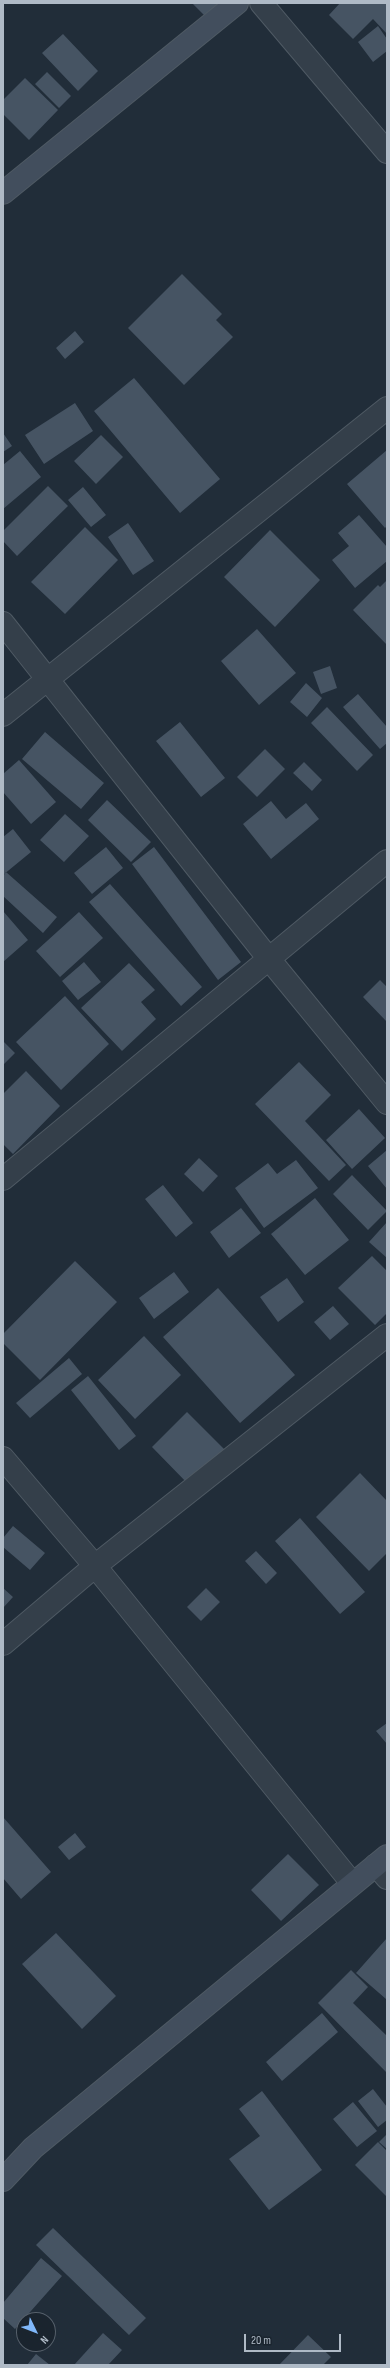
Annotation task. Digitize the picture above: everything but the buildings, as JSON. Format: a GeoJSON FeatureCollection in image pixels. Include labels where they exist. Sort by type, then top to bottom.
{"type":"FeatureCollection","features":[{"type":"Feature","properties":{"kind":"street"},"geometry":{"type":"LineString","coordinates":[[3,193],[237,3]]}},
{"type":"Feature","properties":{"kind":"street"},"geometry":{"type":"LineString","coordinates":[[261,3],[387,152]]}},
{"type":"Feature","properties":{"kind":"street"},"geometry":{"type":"LineString","coordinates":[[3,715],[387,408]]}},
{"type":"Feature","properties":{"kind":"street"},"geometry":{"type":"LineString","coordinates":[[3,623],[269,959],[387,1103]]}},
{"type":"Feature","properties":{"kind":"street"},"geometry":{"type":"LineString","coordinates":[[3,1179],[387,861]]}},
{"type":"Feature","properties":{"kind":"street"},"geometry":{"type":"LineString","coordinates":[[3,1644],[95,1566],[387,1335]]}},
{"type":"Feature","properties":{"kind":"street"},"geometry":{"type":"LineString","coordinates":[[3,1458],[95,1566],[352,1883]]}},
{"type":"Feature","properties":{"kind":"street"},"geometry":{"type":"LineString","coordinates":[[3,2180],[33,2148],[352,1883],[383,1866]]}}]}
